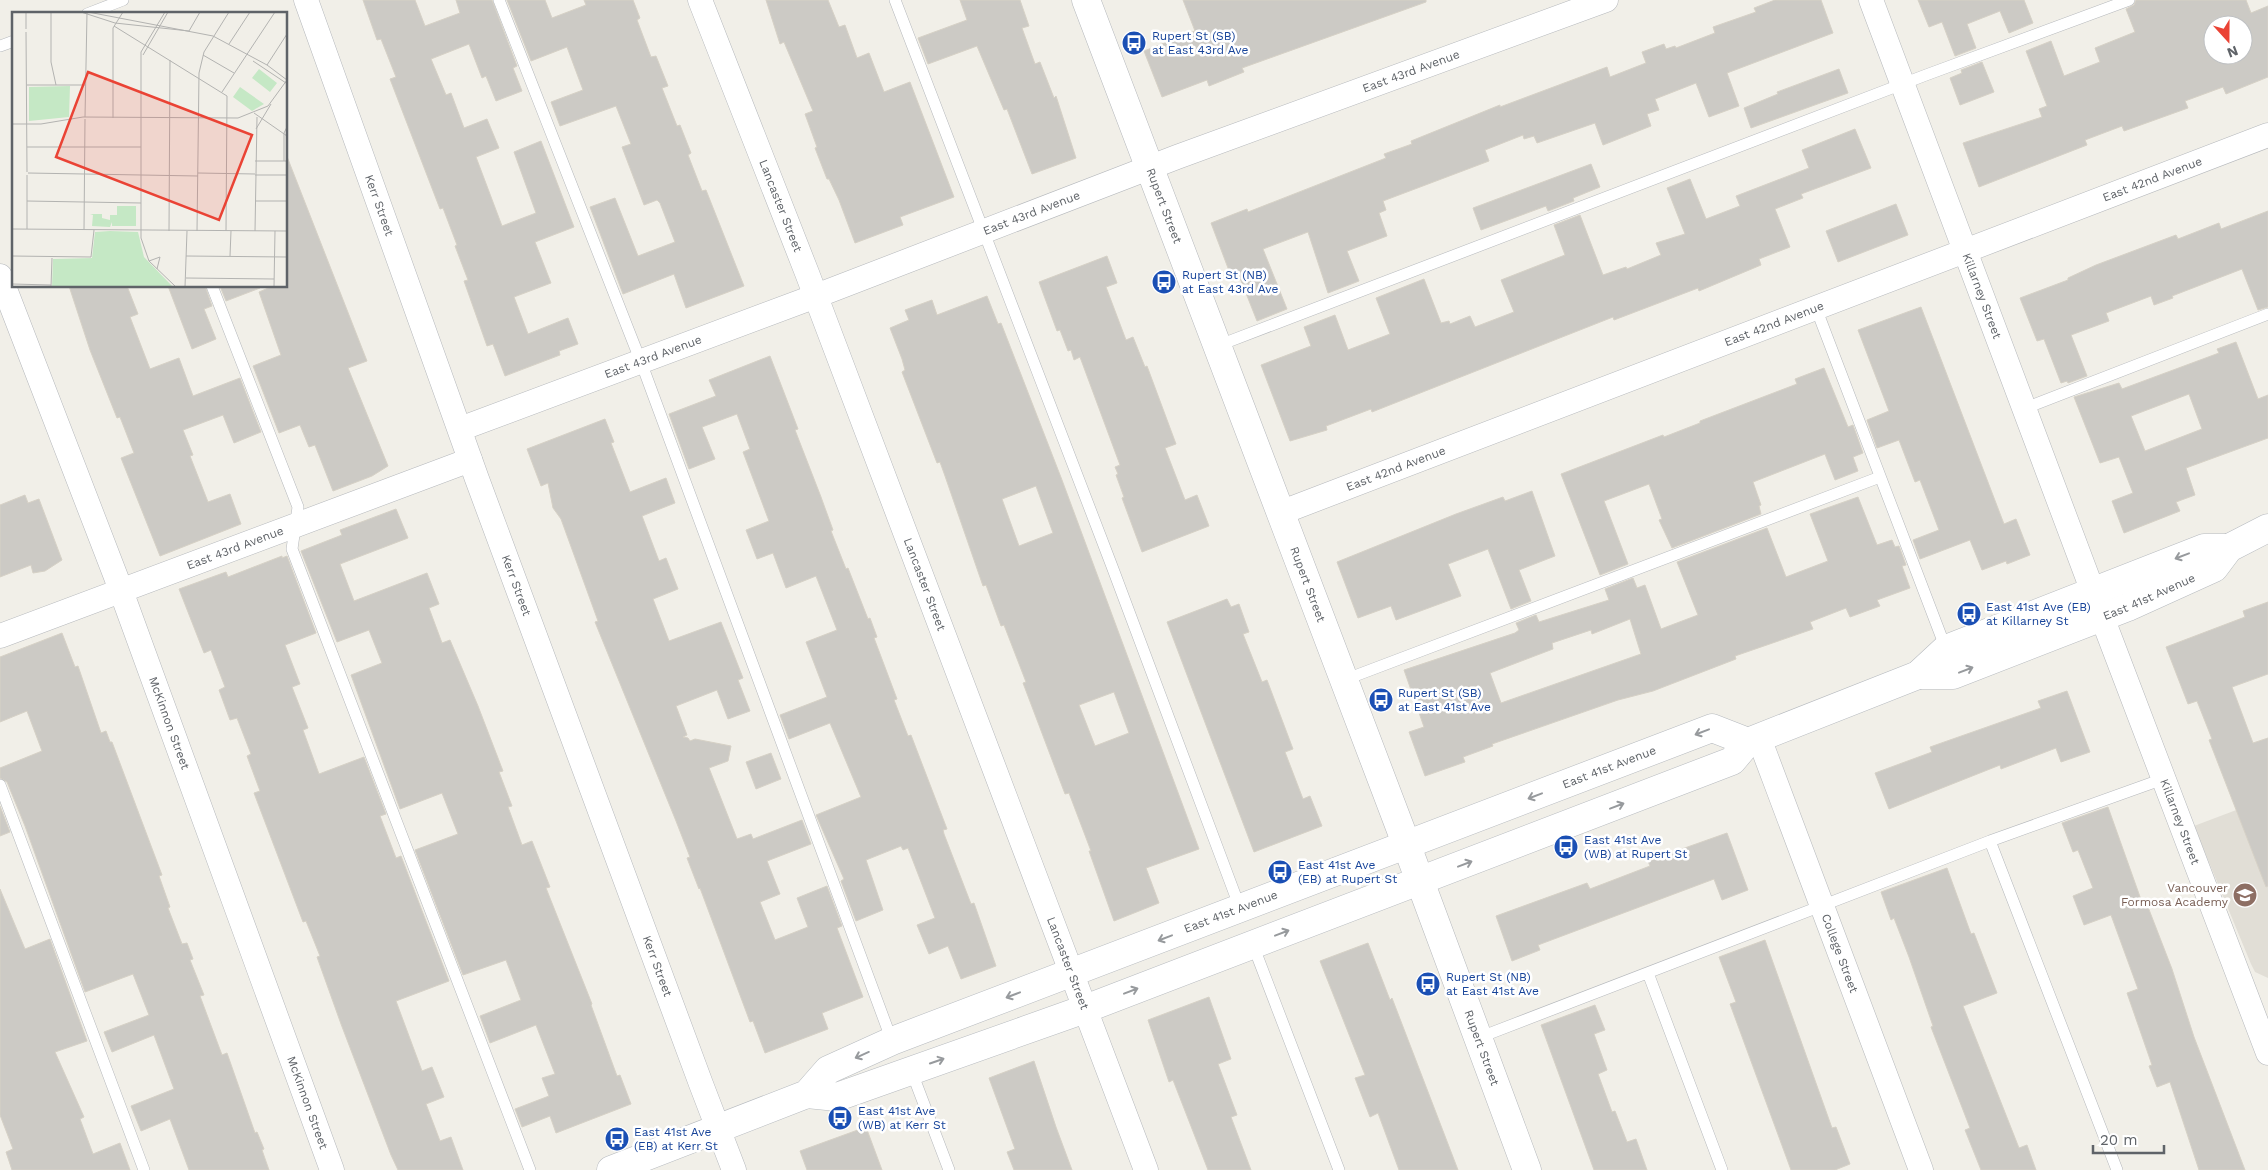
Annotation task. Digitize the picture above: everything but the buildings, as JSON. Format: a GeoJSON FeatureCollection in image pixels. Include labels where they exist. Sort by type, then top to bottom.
{"type":"FeatureCollection","features":[{"type":"Feature","properties":{"kind":"main road","name":"Rupert Street"},"geometry":{"type":"LineString","coordinates":[[1089,1],[1148,168],[1407,846],[1527,1170]]}},
{"type":"Feature","properties":{"kind":"main road","name":"East 41st Avenue"},"geometry":{"type":"LineString","coordinates":[[1918,675],[1953,675],[2102,617],[2214,568],[2230,548],[2268,528]]}},
{"type":"Feature","properties":{"kind":"main road","name":"East 41st Avenue"},"geometry":{"type":"LineString","coordinates":[[611,1170],[807,1094],[837,1097],[1085,1009],[1420,881],[1732,761],[1753,740],[1918,675],[1946,649],[2204,548],[2230,548]]}},
{"type":"Feature","properties":{"kind":"main road","name":"East 41st Avenue"},"geometry":{"type":"LineString","coordinates":[[807,1094],[828,1070],[892,1042],[1241,910],[1712,728],[1753,740]]}},
{"type":"Feature","properties":{"kind":"street","name":"Kerr Street"},"geometry":{"type":"LineString","coordinates":[[306,0],[470,460],[734,1170]]}},
{"type":"Feature","properties":{"kind":"street","name":"Lancaster Street"},"geometry":{"type":"LineString","coordinates":[[700,0],[816,296],[1146,1170]]}},
{"type":"Feature","properties":{"kind":"street","name":"East 43rd Avenue"},"geometry":{"type":"LineString","coordinates":[[460,429],[816,296],[1148,168],[1606,0]]}},
{"type":"Feature","properties":{"kind":"street","name":"Killarney Street"},"geometry":{"type":"LineString","coordinates":[[1872,0],[2093,592]]}},
{"type":"Feature","properties":{"kind":"street","name":"East 42nd Avenue"},"geometry":{"type":"LineString","coordinates":[[1280,513],[2268,135]]}},
{"type":"Feature","properties":{"kind":"street","name":"McKinnon Street"},"geometry":{"type":"LineString","coordinates":[[0,276],[121,591],[332,1170]]}},
{"type":"Feature","properties":{"kind":"street","name":"East 43rd Avenue"},"geometry":{"type":"LineString","coordinates":[[0,636],[470,460]]}},
{"type":"Feature","properties":{"kind":"street","name":"Killarney Street"},"geometry":{"type":"LineString","coordinates":[[2102,617],[2163,779],[2258,996],[2268,1054]]}},
{"type":"Feature","properties":{"kind":"street","name":"College Street"},"geometry":{"type":"LineString","coordinates":[[1753,740],[1822,906],[1921,1170]]}},
{"type":"Feature","properties":{"kind":"lane"},"geometry":{"type":"LineString","coordinates":[[105,11],[123,0]]}},
{"type":"Feature","properties":{"kind":"lane"},"geometry":{"type":"LineString","coordinates":[[499,0],[641,362],[892,1042]]}},
{"type":"Feature","properties":{"kind":"lane"},"geometry":{"type":"LineString","coordinates":[[895,0],[1113,569],[1241,910]]}},
{"type":"Feature","properties":{"kind":"lane"},"geometry":{"type":"LineString","coordinates":[[1216,346],[1904,83],[2129,0]]}},
{"type":"Feature","properties":{"kind":"lane"},"geometry":{"type":"LineString","coordinates":[[0,46],[12,42]]}},
{"type":"Feature","properties":{"kind":"lane"},"geometry":{"type":"LineString","coordinates":[[213,288],[298,508],[292,549],[530,1170]]}},
{"type":"Feature","properties":{"kind":"lane"},"geometry":{"type":"LineString","coordinates":[[1816,308],[1946,649]]}},
{"type":"Feature","properties":{"kind":"lane"},"geometry":{"type":"LineString","coordinates":[[2023,408],[2268,314]]}},
{"type":"Feature","properties":{"kind":"lane"},"geometry":{"type":"LineString","coordinates":[[1344,680],[1880,477]]}},
{"type":"Feature","properties":{"kind":"lane"},"geometry":{"type":"LineString","coordinates":[[1478,1038],[1990,841],[2163,779]]}},
{"type":"Feature","properties":{"kind":"lane"},"geometry":{"type":"LineString","coordinates":[[0,786],[144,1170]]}},
{"type":"Feature","properties":{"kind":"lane"},"geometry":{"type":"LineString","coordinates":[[1990,841],[2117,1170]]}},
{"type":"Feature","properties":{"kind":"lane"},"geometry":{"type":"LineString","coordinates":[[1253,944],[1338,1170]]}},
{"type":"Feature","properties":{"kind":"lane"},"geometry":{"type":"LineString","coordinates":[[1648,973],[1722,1170]]}},
{"type":"Feature","properties":{"kind":"lane"},"geometry":{"type":"LineString","coordinates":[[911,1070],[949,1170]]}},
{"type":"Feature","properties":{"kind":"shaded area","name":"Vancouver Formosa Academy"},"geometry":{"type":"Polygon","coordinates":[[[2268,798],[2268,978],[2255,972],[2251,964],[2194,826],[2268,798]]]}},
{"type":"Feature","properties":{"kind":"place","name":"Rupert St (SB) at East 43rd Ave"},"geometry":{"type":"Point","coordinates":[1134,43]}},
{"type":"Feature","properties":{"kind":"place","name":"Rupert St (NB) at East 43rd Ave"},"geometry":{"type":"Point","coordinates":[1164,282]}},
{"type":"Feature","properties":{"kind":"place","name":"East 41st Ave (EB) at Killarney St"},"geometry":{"type":"Point","coordinates":[1969,614]}},
{"type":"Feature","properties":{"kind":"place","name":"Rupert St (SB) at East 41st Ave"},"geometry":{"type":"Point","coordinates":[1381,700]}},
{"type":"Feature","properties":{"kind":"place","name":"East 41st Ave (WB) at Rupert St"},"geometry":{"type":"Point","coordinates":[1566,847]}},
{"type":"Feature","properties":{"kind":"place","name":"East 41st Ave (EB) at Rupert St"},"geometry":{"type":"Point","coordinates":[1280,872]}},
{"type":"Feature","properties":{"kind":"place","name":"Vancouver Formosa Academy"},"geometry":{"type":"Point","coordinates":[2245,895]}},
{"type":"Feature","properties":{"kind":"place","name":"Rupert St (NB) at East 41st Ave"},"geometry":{"type":"Point","coordinates":[1428,984]}},
{"type":"Feature","properties":{"kind":"place","name":"East 41st Ave (WB) at Kerr St"},"geometry":{"type":"Point","coordinates":[840,1118]}},
{"type":"Feature","properties":{"kind":"place","name":"East 41st Ave (EB) at Kerr St"},"geometry":{"type":"Point","coordinates":[617,1139]}}]}
